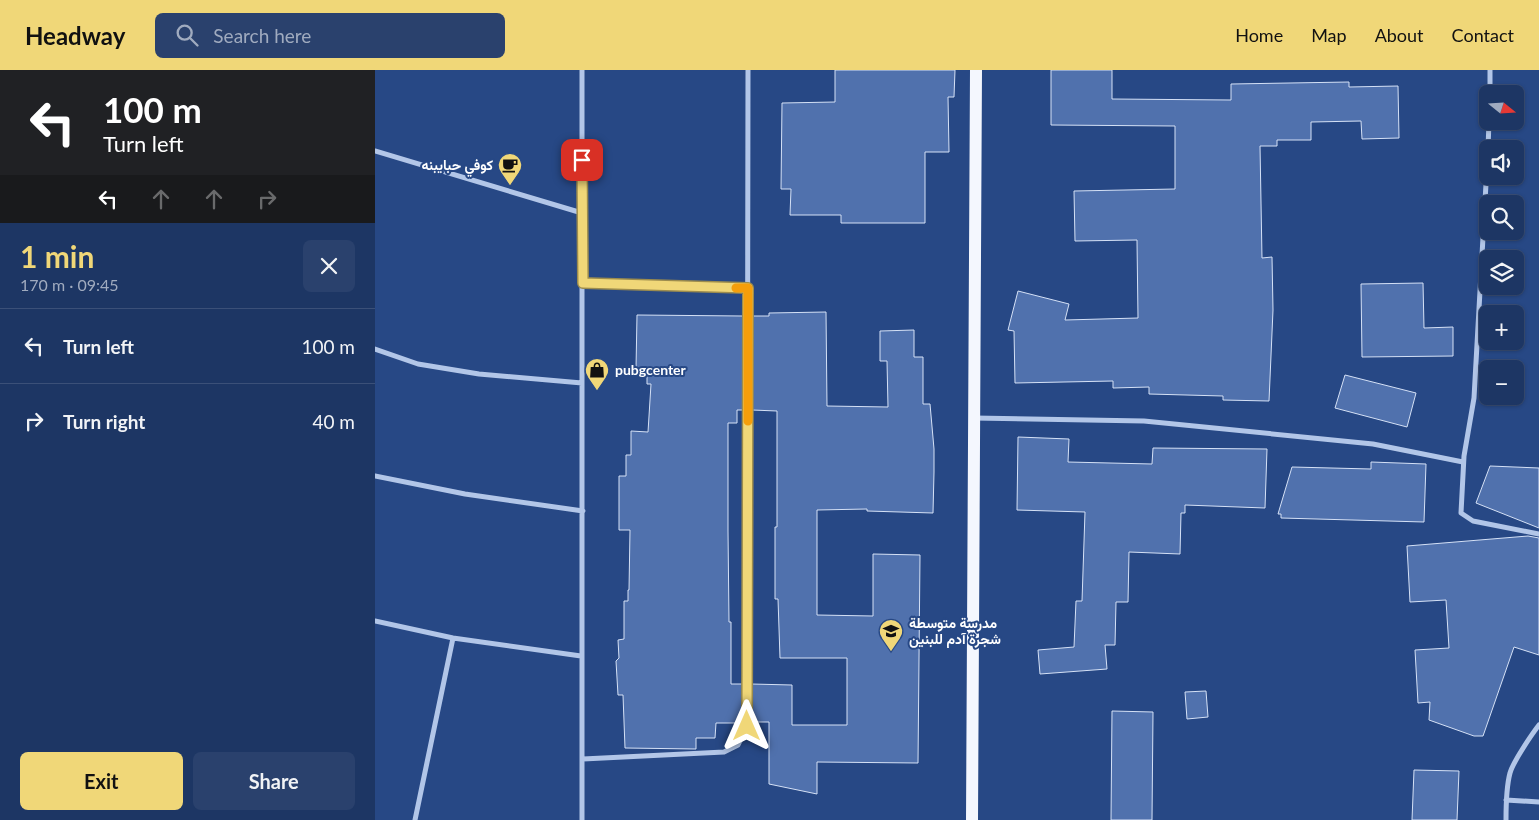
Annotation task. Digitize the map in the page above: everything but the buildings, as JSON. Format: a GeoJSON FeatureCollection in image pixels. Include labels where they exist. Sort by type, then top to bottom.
{"type":"FeatureCollection","features":[{"type":"Feature","properties":{"kind":"main road"},"geometry":{"type":"LineString","coordinates":[[972,820],[976,70]]}},
{"type":"Feature","properties":{"kind":"street"},"geometry":{"type":"LineString","coordinates":[[582,70],[582,820]]}},
{"type":"Feature","properties":{"kind":"street"},"geometry":{"type":"LineString","coordinates":[[583,759],[724,752],[738,744],[747,726],[748,70]]}},
{"type":"Feature","properties":{"kind":"street"},"geometry":{"type":"LineString","coordinates":[[1490,70],[1490,85]]}},
{"type":"Feature","properties":{"kind":"street"},"geometry":{"type":"LineString","coordinates":[[375,151],[582,213]]}},
{"type":"Feature","properties":{"kind":"street"},"geometry":{"type":"LineString","coordinates":[[1486,185],[1474,398],[1463,462],[1461,513],[1473,521],[1539,534]]}},
{"type":"Feature","properties":{"kind":"street"},"geometry":{"type":"LineString","coordinates":[[583,283],[748,288]]}},
{"type":"Feature","properties":{"kind":"street"},"geometry":{"type":"LineString","coordinates":[[375,349],[418,364],[479,374],[582,383]]}},
{"type":"Feature","properties":{"kind":"street"},"geometry":{"type":"LineString","coordinates":[[973,418],[1143,421],[1373,444],[1463,462]]}},
{"type":"Feature","properties":{"kind":"street"},"geometry":{"type":"LineString","coordinates":[[375,476],[465,494],[583,511]]}},
{"type":"Feature","properties":{"kind":"street"},"geometry":{"type":"LineString","coordinates":[[375,621],[453,638],[581,656]]}},
{"type":"Feature","properties":{"kind":"street"},"geometry":{"type":"LineString","coordinates":[[415,820],[453,638]]}},
{"type":"Feature","properties":{"kind":"street"},"geometry":{"type":"LineString","coordinates":[[1506,820],[1510,771],[1539,725]]}},
{"type":"Feature","properties":{"kind":"street"},"geometry":{"type":"LineString","coordinates":[[1507,800],[1539,802]]}},
{"type":"Feature","properties":{"kind":"slow traffic"},"geometry":{"type":"LineString","coordinates":[[736,288],[748,288],[748,421]]}},
{"type":"Feature","properties":{"kind":"place","name":"كوفي حبايبنه"},"geometry":{"type":"Point","coordinates":[510,186]}},
{"type":"Feature","properties":{"kind":"place","name":"pubgcenter"},"geometry":{"type":"Point","coordinates":[597,391]}},
{"type":"Feature","properties":{"kind":"place","name":"مدرسة متوسطة شجرة آدم للبنين"},"geometry":{"type":"Point","coordinates":[891,652]}},
{"type":"Feature","properties":{"kind":"route"},"geometry":{"type":"LineString","coordinates":[[582,160],[583,283],[748,288],[747,726]]}}]}
